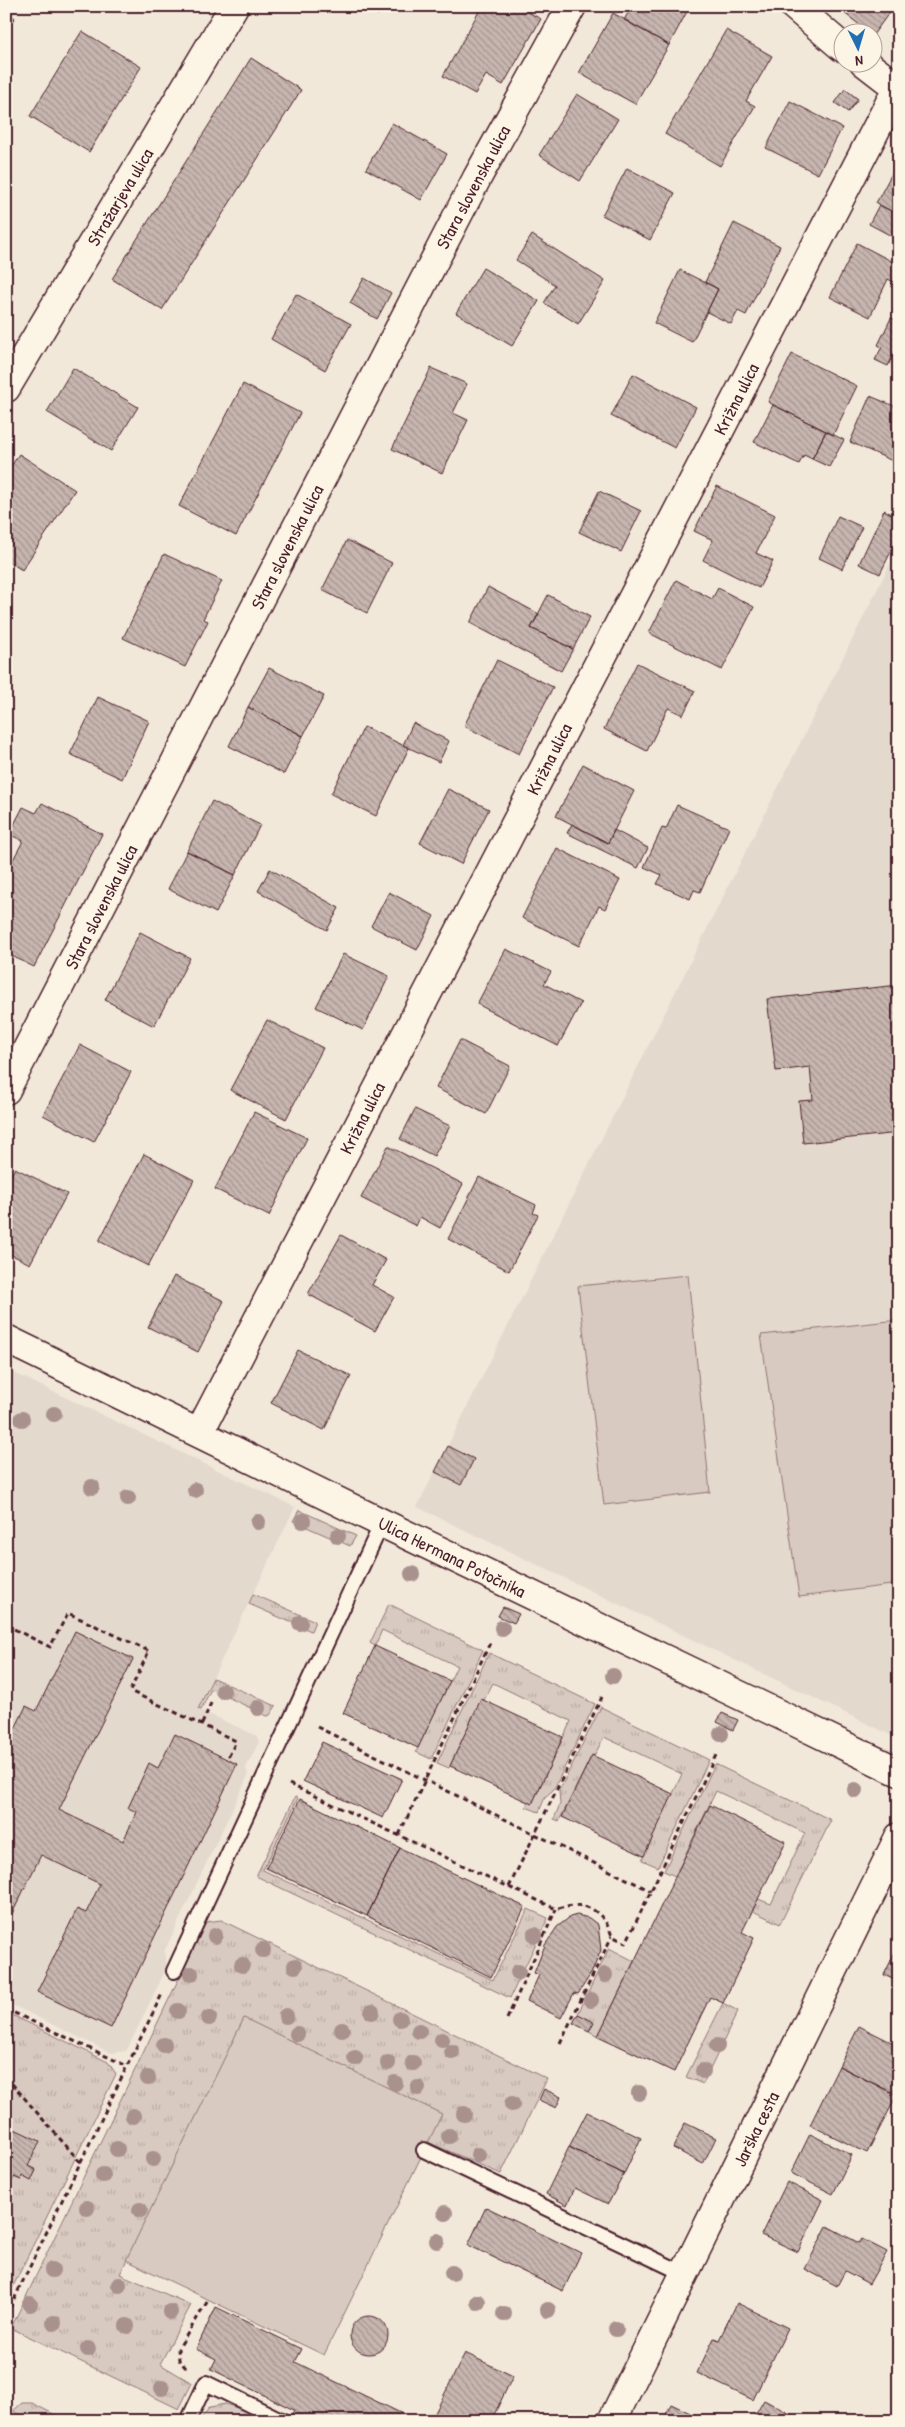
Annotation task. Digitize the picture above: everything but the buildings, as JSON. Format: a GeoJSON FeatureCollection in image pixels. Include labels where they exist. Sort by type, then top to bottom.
{"type":"FeatureCollection","features":[{"type":"Feature","properties":{"kind":"street","name":"Stražarjeva ulica"},"geometry":{"type":"LineString","coordinates":[[6,388],[234,6]]}},
{"type":"Feature","properties":{"kind":"street","name":"Stara slovenska ulica"},"geometry":{"type":"LineString","coordinates":[[6,1090],[477,178],[572,6]]}},
{"type":"Feature","properties":{"kind":"street"},"geometry":{"type":"LineString","coordinates":[[794,6],[832,38]]}},
{"type":"Feature","properties":{"kind":"street"},"geometry":{"type":"LineString","coordinates":[[878,72],[898,87]]}},
{"type":"Feature","properties":{"kind":"street","name":"Križna ulica"},"geometry":{"type":"LineString","coordinates":[[199,1432],[898,87]]}},
{"type":"Feature","properties":{"kind":"street","name":"Ulica Hermana Potočnika"},"geometry":{"type":"LineString","coordinates":[[6,1339],[382,1523],[899,1772]]}},
{"type":"Feature","properties":{"kind":"street","name":"Jarška cesta"},"geometry":{"type":"LineString","coordinates":[[612,2421],[899,1837]]}},
{"type":"Feature","properties":{"kind":"lane"},"geometry":{"type":"LineString","coordinates":[[174,1971],[382,1523]]}},
{"type":"Feature","properties":{"kind":"lane"},"geometry":{"type":"LineString","coordinates":[[424,2150],[685,2274]]}},
{"type":"Feature","properties":{"kind":"lane"},"geometry":{"type":"LineString","coordinates":[[188,2421],[206,2383],[283,2421]]}},
{"type":"Feature","properties":{"kind":"path"},"geometry":{"type":"LineString","coordinates":[[6,1625],[50,1647],[68,1614],[149,1651],[130,1691],[236,1741],[227,1760]]}},
{"type":"Feature","properties":{"kind":"path"},"geometry":{"type":"LineString","coordinates":[[399,1835],[490,1643]]}},
{"type":"Feature","properties":{"kind":"path"},"geometry":{"type":"LineString","coordinates":[[509,1887],[602,1697]]}},
{"type":"Feature","properties":{"kind":"path"},"geometry":{"type":"LineString","coordinates":[[202,1724],[211,1703]]}},
{"type":"Feature","properties":{"kind":"path"},"geometry":{"type":"LineString","coordinates":[[293,1715],[650,1891]]}},
{"type":"Feature","properties":{"kind":"path"},"geometry":{"type":"LineString","coordinates":[[266,1773],[556,1909],[575,1904],[597,1910],[607,1922],[612,1936],[626,1943],[717,1753]]}},
{"type":"Feature","properties":{"kind":"path"},"geometry":{"type":"LineString","coordinates":[[507,2019],[556,1909]]}},
{"type":"Feature","properties":{"kind":"path"},"geometry":{"type":"LineString","coordinates":[[560,2044],[612,1936]]}},
{"type":"Feature","properties":{"kind":"path"},"geometry":{"type":"LineString","coordinates":[[6,2316],[174,1971]]}},
{"type":"Feature","properties":{"kind":"path"},"geometry":{"type":"LineString","coordinates":[[6,2009],[127,2066]]}},
{"type":"Feature","properties":{"kind":"path"},"geometry":{"type":"LineString","coordinates":[[6,2077],[81,2163]]}},
{"type":"Feature","properties":{"kind":"path"},"geometry":{"type":"LineString","coordinates":[[206,2383],[187,2371],[179,2360],[178,2349],[209,2300]]}},
{"type":"Feature","properties":{"kind":"shaded area"},"geometry":{"type":"Polygon","coordinates":[[[899,546],[899,1738],[897,1738],[417,1507],[899,546]]]}},
{"type":"Feature","properties":{"kind":"shaded area"},"geometry":{"type":"Polygon","coordinates":[[[6,1369],[295,1507],[198,1709],[257,1736],[259,1742],[246,1768],[248,1776],[164,1952],[167,1967],[126,2051],[111,2053],[6,2002],[6,1369]]]}},
{"type":"Feature","properties":{"kind":"green space"},"geometry":{"type":"Polygon","coordinates":[[[688,1275],[710,1492],[604,1505],[578,1286],[688,1275]]]}},
{"type":"Feature","properties":{"kind":"green space"},"geometry":{"type":"Polygon","coordinates":[[[899,1320],[899,1584],[799,1597],[761,1335],[899,1320]]]}},
{"type":"Feature","properties":{"kind":"green space"},"geometry":{"type":"Polygon","coordinates":[[[299,1510],[356,1536],[350,1546],[293,1521],[299,1510]]]}},
{"type":"Feature","properties":{"kind":"green space"},"geometry":{"type":"Polygon","coordinates":[[[253,1594],[315,1621],[311,1631],[249,1604],[253,1594]]]}},
{"type":"Feature","properties":{"kind":"green space"},"geometry":{"type":"Polygon","coordinates":[[[389,1604],[483,1650],[431,1759],[416,1752],[457,1666],[382,1630],[375,1646],[370,1643],[389,1604]]]}},
{"type":"Feature","properties":{"kind":"green space"},"geometry":{"type":"Polygon","coordinates":[[[489,1653],[595,1704],[554,1789],[545,1797],[539,1812],[526,1807],[528,1802],[532,1804],[571,1721],[493,1683],[484,1700],[481,1699],[449,1768],[437,1763],[489,1653]]]}},
{"type":"Feature","properties":{"kind":"green space"},"geometry":{"type":"Polygon","coordinates":[[[213,1678],[276,1706],[270,1715],[267,1716],[211,1689],[201,1710],[198,1709],[213,1678]]]}},
{"type":"Feature","properties":{"kind":"green space"},"geometry":{"type":"Polygon","coordinates":[[[601,1707],[709,1760],[658,1867],[642,1860],[682,1774],[604,1737],[594,1756],[592,1755],[559,1821],[554,1819],[560,1804],[559,1791],[601,1707]]]}},
{"type":"Feature","properties":{"kind":"green space"},"geometry":{"type":"Polygon","coordinates":[[[715,1764],[831,1820],[780,1924],[753,1911],[758,1899],[771,1904],[805,1833],[716,1791],[675,1876],[664,1871],[715,1764]]]}},
{"type":"Feature","properties":{"kind":"green space"},"geometry":{"type":"Polygon","coordinates":[[[295,1797],[298,1798],[263,1870],[493,1980],[528,1909],[548,1918],[510,1998],[256,1876],[295,1797]]]}},
{"type":"Feature","properties":{"kind":"green space"},"geometry":{"type":"Polygon","coordinates":[[[221,1920],[547,2079],[501,2174],[428,2142],[441,2114],[244,2019],[120,2274],[191,2305],[160,2364],[192,2383],[179,2409],[11,2328],[206,1922],[221,1920]]]}},
{"type":"Feature","properties":{"kind":"green space"},"geometry":{"type":"Polygon","coordinates":[[[609,1948],[634,1961],[598,2036],[589,2031],[593,2022],[578,2014],[609,1948]]]}},
{"type":"Feature","properties":{"kind":"green space"},"geometry":{"type":"Polygon","coordinates":[[[723,2003],[738,2011],[703,2084],[686,2077],[723,2003]]]}},
{"type":"Feature","properties":{"kind":"green space"},"geometry":{"type":"Polygon","coordinates":[[[6,2012],[108,2062],[116,2074],[6,2301],[6,2194],[14,2177],[21,2180],[22,2176],[31,2180],[36,2170],[28,2166],[6,2127],[6,2012]]]}},
{"type":"Feature","properties":{"kind":"green space"},"geometry":{"type":"Polygon","coordinates":[[[244,2018],[442,2114],[324,2355],[126,2260],[244,2018]]]}},
{"type":"Feature","properties":{"kind":"green space"},"geometry":{"type":"Polygon","coordinates":[[[22,2403],[32,2403],[67,2421],[33,2421],[13,2411],[22,2403]]]}},
{"type":"Feature","properties":{"kind":"green space"},"geometry":{"type":"Polygon","coordinates":[[[225,2404],[241,2409],[265,2421],[199,2421],[210,2407],[225,2404]]]}}]}
